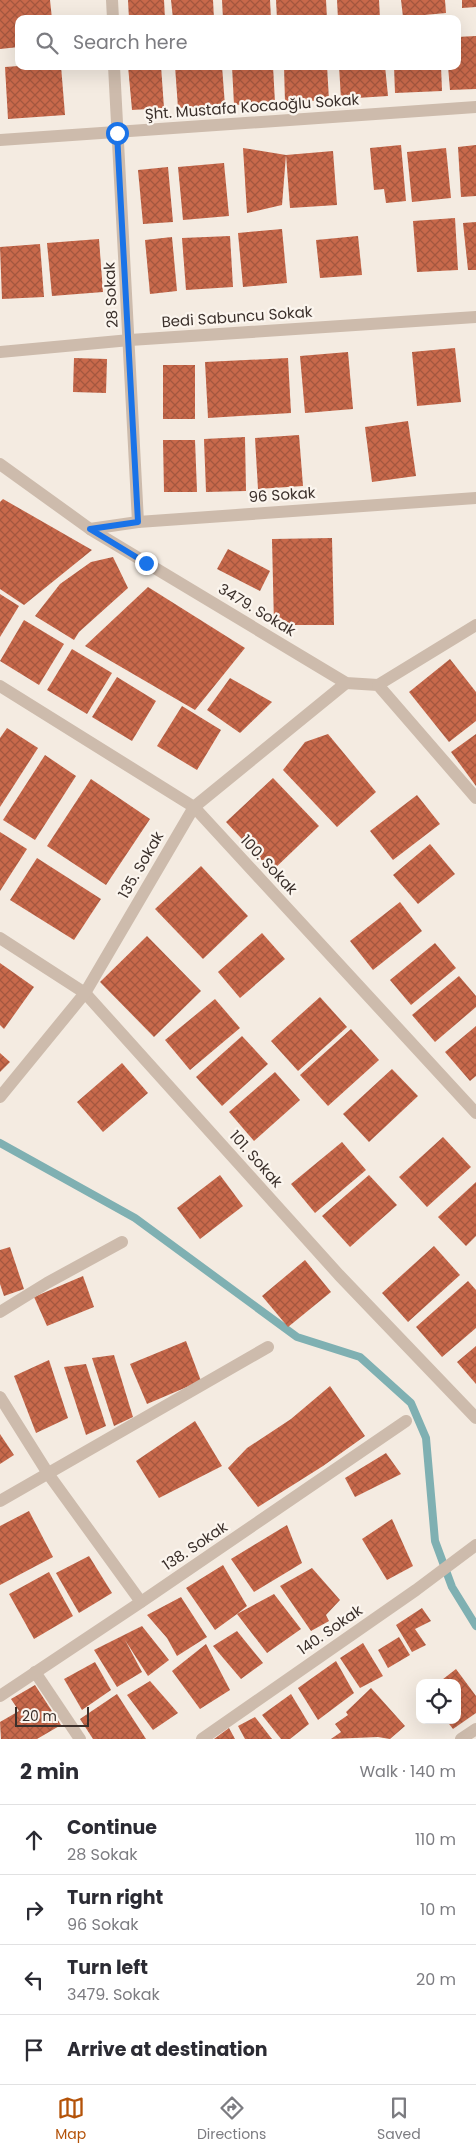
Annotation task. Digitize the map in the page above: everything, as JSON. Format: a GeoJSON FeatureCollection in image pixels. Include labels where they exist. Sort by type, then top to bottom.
{"type":"FeatureCollection","features":[{"type":"Feature","properties":{"kind":"street"},"geometry":{"type":"LineString","coordinates":[[112,0],[112,15]]}},
{"type":"Feature","properties":{"kind":"street","name":"28 Sokak"},"geometry":{"type":"LineString","coordinates":[[114,70],[130,340],[138,522]]}},
{"type":"Feature","properties":{"kind":"street","name":"Şht. Mustafa Kocaoğlu Sokak"},"geometry":{"type":"LineString","coordinates":[[0,140],[476,107]]}},
{"type":"Feature","properties":{"kind":"street","name":"Bedi Sabuncu Sokak"},"geometry":{"type":"LineString","coordinates":[[0,352],[130,340],[476,317]]}},
{"type":"Feature","properties":{"kind":"street","name":"3479. Sokak"},"geometry":{"type":"LineString","coordinates":[[0,464],[90,529],[346,683],[378,685]]}},
{"type":"Feature","properties":{"kind":"street","name":"96 Sokak"},"geometry":{"type":"LineString","coordinates":[[90,529],[138,522],[476,498]]}},
{"type":"Feature","properties":{"kind":"street"},"geometry":{"type":"LineString","coordinates":[[476,625],[378,685],[476,798]]}},
{"type":"Feature","properties":{"kind":"street","name":"135. Sokak"},"geometry":{"type":"LineString","coordinates":[[0,1097],[85,993],[194,807],[346,683]]}},
{"type":"Feature","properties":{"kind":"street","name":"100. Sokak"},"geometry":{"type":"LineString","coordinates":[[0,686],[194,807],[476,1113]]}},
{"type":"Feature","properties":{"kind":"street","name":"101. Sokak"},"geometry":{"type":"LineString","coordinates":[[0,938],[85,993],[339,1275],[476,1418]]}},
{"type":"Feature","properties":{"kind":"street"},"geometry":{"type":"LineString","coordinates":[[0,1312],[47,1282],[122,1242]]}},
{"type":"Feature","properties":{"kind":"street"},"geometry":{"type":"LineString","coordinates":[[0,1502],[268,1347]]}},
{"type":"Feature","properties":{"kind":"street"},"geometry":{"type":"LineString","coordinates":[[0,1397],[49,1475],[141,1602]]}},
{"type":"Feature","properties":{"kind":"street","name":"138. Sokak"},"geometry":{"type":"LineString","coordinates":[[0,1696],[406,1421]]}},
{"type":"Feature","properties":{"kind":"street","name":"140. Sokak"},"geometry":{"type":"LineString","coordinates":[[202,1739],[416,1590],[476,1545]]}},
{"type":"Feature","properties":{"kind":"street"},"geometry":{"type":"LineString","coordinates":[[36,1672],[80,1739]]}},
{"type":"Feature","properties":{"kind":"street"},"geometry":{"type":"LineString","coordinates":[[461,1739],[476,1729]]}},
{"type":"Feature","properties":{"kind":"building"},"geometry":{"type":"Polygon","coordinates":[[[0,0],[50,0],[52,15],[15,15],[15,47],[0,49],[0,0]]]}},
{"type":"Feature","properties":{"kind":"building"},"geometry":{"type":"Polygon","coordinates":[[[128,0],[164,0],[165,15],[129,15],[128,0]]]}},
{"type":"Feature","properties":{"kind":"building"},"geometry":{"type":"Polygon","coordinates":[[[171,0],[213,0],[214,15],[173,15],[171,0]]]}},
{"type":"Feature","properties":{"kind":"building"},"geometry":{"type":"Polygon","coordinates":[[[222,0],[270,0],[271,15],[223,15],[222,0]]]}},
{"type":"Feature","properties":{"kind":"building"},"geometry":{"type":"Polygon","coordinates":[[[276,0],[326,0],[327,15],[277,15],[276,0]]]}},
{"type":"Feature","properties":{"kind":"building"},"geometry":{"type":"Polygon","coordinates":[[[337,0],[379,0],[380,15],[338,15],[337,0]]]}},
{"type":"Feature","properties":{"kind":"building"},"geometry":{"type":"Polygon","coordinates":[[[401,0],[445,0],[446,13],[403,15],[401,0]]]}},
{"type":"Feature","properties":{"kind":"building"},"geometry":{"type":"Polygon","coordinates":[[[462,0],[476,0],[476,7],[462,8],[462,0]]]}},
{"type":"Feature","properties":{"kind":"building"},"geometry":{"type":"Polygon","coordinates":[[[476,36],[476,89],[450,90],[448,70],[461,70],[461,37],[476,36]]]}},
{"type":"Feature","properties":{"kind":"building"},"geometry":{"type":"Polygon","coordinates":[[[15,66],[15,70],[61,70],[65,115],[8,119],[5,67],[15,66]]]}},
{"type":"Feature","properties":{"kind":"building"},"geometry":{"type":"Polygon","coordinates":[[[128,70],[161,70],[164,108],[132,110],[128,70]]]}},
{"type":"Feature","properties":{"kind":"building"},"geometry":{"type":"Polygon","coordinates":[[[175,70],[222,70],[225,106],[178,108],[175,70]]]}},
{"type":"Feature","properties":{"kind":"building"},"geometry":{"type":"Polygon","coordinates":[[[232,70],[273,70],[275,103],[234,105],[232,70]]]}},
{"type":"Feature","properties":{"kind":"building"},"geometry":{"type":"Polygon","coordinates":[[[284,70],[327,70],[329,100],[285,102],[284,70]]]}},
{"type":"Feature","properties":{"kind":"building"},"geometry":{"type":"Polygon","coordinates":[[[339,70],[385,70],[388,96],[341,99],[339,70]]]}},
{"type":"Feature","properties":{"kind":"building"},"geometry":{"type":"Polygon","coordinates":[[[394,70],[441,70],[442,91],[395,93],[394,70]]]}},
{"type":"Feature","properties":{"kind":"building"},"geometry":{"type":"Polygon","coordinates":[[[401,145],[406,201],[386,203],[384,189],[374,190],[370,148],[401,145]]]}},
{"type":"Feature","properties":{"kind":"building"},"geometry":{"type":"Polygon","coordinates":[[[476,145],[476,196],[461,197],[458,147],[476,145]]]}},
{"type":"Feature","properties":{"kind":"building"},"geometry":{"type":"Polygon","coordinates":[[[243,148],[286,155],[282,205],[247,213],[243,148]]]}},
{"type":"Feature","properties":{"kind":"building"},"geometry":{"type":"Polygon","coordinates":[[[446,148],[451,198],[412,202],[407,152],[446,148]]]}},
{"type":"Feature","properties":{"kind":"building"},"geometry":{"type":"Polygon","coordinates":[[[333,151],[337,205],[290,208],[286,155],[333,151]]]}},
{"type":"Feature","properties":{"kind":"building"},"geometry":{"type":"Polygon","coordinates":[[[224,163],[229,216],[183,220],[178,167],[224,163]]]}},
{"type":"Feature","properties":{"kind":"building"},"geometry":{"type":"Polygon","coordinates":[[[168,167],[173,222],[143,224],[138,170],[168,167]]]}},
{"type":"Feature","properties":{"kind":"building"},"geometry":{"type":"Polygon","coordinates":[[[455,218],[458,270],[417,272],[413,221],[455,218]]]}},
{"type":"Feature","properties":{"kind":"building"},"geometry":{"type":"Polygon","coordinates":[[[476,222],[476,270],[468,270],[463,223],[476,222]]]}},
{"type":"Feature","properties":{"kind":"building"},"geometry":{"type":"Polygon","coordinates":[[[282,229],[287,283],[243,287],[238,233],[282,229]]]}},
{"type":"Feature","properties":{"kind":"building"},"geometry":{"type":"Polygon","coordinates":[[[230,236],[233,287],[186,290],[182,238],[230,236]]]}},
{"type":"Feature","properties":{"kind":"building"},"geometry":{"type":"Polygon","coordinates":[[[358,236],[362,275],[320,278],[316,240],[358,236]]]}},
{"type":"Feature","properties":{"kind":"building"},"geometry":{"type":"Polygon","coordinates":[[[172,237],[177,291],[150,294],[145,240],[172,237]]]}},
{"type":"Feature","properties":{"kind":"building"},"geometry":{"type":"Polygon","coordinates":[[[99,239],[103,292],[52,296],[47,243],[99,239]]]}},
{"type":"Feature","properties":{"kind":"building"},"geometry":{"type":"Polygon","coordinates":[[[40,244],[44,297],[2,299],[0,247],[40,244]]]}},
{"type":"Feature","properties":{"kind":"building"},"geometry":{"type":"Polygon","coordinates":[[[455,348],[461,402],[417,406],[412,352],[455,348]]]}},
{"type":"Feature","properties":{"kind":"building"},"geometry":{"type":"Polygon","coordinates":[[[348,352],[353,409],[305,413],[300,356],[348,352]]]}},
{"type":"Feature","properties":{"kind":"building"},"geometry":{"type":"Polygon","coordinates":[[[74,358],[107,359],[106,393],[73,392],[74,358]]]}},
{"type":"Feature","properties":{"kind":"building"},"geometry":{"type":"Polygon","coordinates":[[[288,358],[291,413],[208,418],[205,362],[288,358]]]}},
{"type":"Feature","properties":{"kind":"building"},"geometry":{"type":"Polygon","coordinates":[[[163,365],[195,365],[195,419],[163,419],[163,365]]]}},
{"type":"Feature","properties":{"kind":"building"},"geometry":{"type":"Polygon","coordinates":[[[408,421],[416,476],[372,482],[365,427],[408,421]]]}},
{"type":"Feature","properties":{"kind":"building"},"geometry":{"type":"Polygon","coordinates":[[[299,435],[303,486],[258,489],[255,438],[299,435]]]}},
{"type":"Feature","properties":{"kind":"building"},"geometry":{"type":"Polygon","coordinates":[[[245,437],[246,491],[206,492],[204,439],[245,437]]]}},
{"type":"Feature","properties":{"kind":"building"},"geometry":{"type":"Polygon","coordinates":[[[163,440],[195,440],[197,492],[164,492],[163,440]]]}},
{"type":"Feature","properties":{"kind":"building"},"geometry":{"type":"Polygon","coordinates":[[[3,499],[92,550],[24,605],[0,589],[0,502],[3,499]]]}},
{"type":"Feature","properties":{"kind":"building"},"geometry":{"type":"Polygon","coordinates":[[[332,538],[334,625],[274,625],[272,539],[332,538]]]}},
{"type":"Feature","properties":{"kind":"building"},"geometry":{"type":"Polygon","coordinates":[[[228,549],[270,571],[260,591],[217,569],[228,549]]]}},
{"type":"Feature","properties":{"kind":"building"},"geometry":{"type":"Polygon","coordinates":[[[113,557],[128,588],[79,632],[74,640],[35,616],[60,584],[91,562],[113,557]]]}},
{"type":"Feature","properties":{"kind":"building"},"geometry":{"type":"Polygon","coordinates":[[[148,587],[245,648],[195,710],[85,646],[148,587]]]}},
{"type":"Feature","properties":{"kind":"building"},"geometry":{"type":"Polygon","coordinates":[[[0,594],[19,606],[0,637],[0,594]]]}},
{"type":"Feature","properties":{"kind":"building"},"geometry":{"type":"Polygon","coordinates":[[[24,620],[64,644],[39,685],[0,661],[24,620]]]}},
{"type":"Feature","properties":{"kind":"building"},"geometry":{"type":"Polygon","coordinates":[[[72,649],[112,673],[87,714],[47,690],[72,649]]]}},
{"type":"Feature","properties":{"kind":"building"},"geometry":{"type":"Polygon","coordinates":[[[450,659],[476,692],[476,721],[449,742],[409,692],[450,659]]]}},
{"type":"Feature","properties":{"kind":"building"},"geometry":{"type":"Polygon","coordinates":[[[117,677],[156,701],[132,741],[92,717],[117,677]]]}},
{"type":"Feature","properties":{"kind":"building"},"geometry":{"type":"Polygon","coordinates":[[[230,678],[272,702],[240,733],[207,710],[230,678]]]}},
{"type":"Feature","properties":{"kind":"building"},"geometry":{"type":"Polygon","coordinates":[[[182,706],[221,730],[197,770],[157,746],[182,706]]]}},
{"type":"Feature","properties":{"kind":"building"},"geometry":{"type":"Polygon","coordinates":[[[7,728],[38,748],[0,807],[0,738],[7,728]]]}},
{"type":"Feature","properties":{"kind":"building"},"geometry":{"type":"Polygon","coordinates":[[[328,734],[376,792],[337,827],[283,770],[305,742],[328,734]]]}},
{"type":"Feature","properties":{"kind":"building"},"geometry":{"type":"Polygon","coordinates":[[[476,734],[476,786],[451,752],[476,734]]]}},
{"type":"Feature","properties":{"kind":"building"},"geometry":{"type":"Polygon","coordinates":[[[45,755],[76,776],[35,840],[3,820],[45,755]]]}},
{"type":"Feature","properties":{"kind":"building"},"geometry":{"type":"Polygon","coordinates":[[[273,778],[319,826],[272,871],[226,822],[273,778]]]}},
{"type":"Feature","properties":{"kind":"building"},"geometry":{"type":"Polygon","coordinates":[[[91,779],[150,819],[106,885],[47,846],[91,779]]]}},
{"type":"Feature","properties":{"kind":"building"},"geometry":{"type":"Polygon","coordinates":[[[417,795],[440,824],[393,860],[370,831],[417,795]]]}},
{"type":"Feature","properties":{"kind":"building"},"geometry":{"type":"Polygon","coordinates":[[[0,832],[27,849],[0,891],[0,832]]]}},
{"type":"Feature","properties":{"kind":"building"},"geometry":{"type":"Polygon","coordinates":[[[430,844],[455,874],[418,904],[393,875],[430,844]]]}},
{"type":"Feature","properties":{"kind":"building"},"geometry":{"type":"Polygon","coordinates":[[[37,858],[101,899],[74,940],[10,900],[37,858]]]}},
{"type":"Feature","properties":{"kind":"building"},"geometry":{"type":"Polygon","coordinates":[[[201,866],[248,916],[203,959],[155,909],[201,866]]]}},
{"type":"Feature","properties":{"kind":"building"},"geometry":{"type":"Polygon","coordinates":[[[400,902],[422,931],[373,970],[350,941],[400,902]]]}},
{"type":"Feature","properties":{"kind":"building"},"geometry":{"type":"Polygon","coordinates":[[[262,933],[285,959],[240,998],[218,972],[262,933]]]}},
{"type":"Feature","properties":{"kind":"building"},"geometry":{"type":"Polygon","coordinates":[[[147,936],[201,991],[154,1037],[100,982],[147,936]]]}},
{"type":"Feature","properties":{"kind":"building"},"geometry":{"type":"Polygon","coordinates":[[[435,943],[456,968],[411,1005],[390,980],[435,943]]]}},
{"type":"Feature","properties":{"kind":"building"},"geometry":{"type":"Polygon","coordinates":[[[0,963],[34,987],[4,1029],[0,1025],[0,963]]]}},
{"type":"Feature","properties":{"kind":"building"},"geometry":{"type":"Polygon","coordinates":[[[459,976],[476,996],[476,1007],[435,1042],[412,1015],[459,976]]]}},
{"type":"Feature","properties":{"kind":"building"},"geometry":{"type":"Polygon","coordinates":[[[320,997],[347,1027],[298,1071],[271,1041],[320,997]]]}},
{"type":"Feature","properties":{"kind":"building"},"geometry":{"type":"Polygon","coordinates":[[[215,999],[240,1028],[190,1070],[165,1040],[215,999]]]}},
{"type":"Feature","properties":{"kind":"building"},"geometry":{"type":"Polygon","coordinates":[[[476,1026],[476,1076],[470,1081],[445,1052],[476,1026]]]}},
{"type":"Feature","properties":{"kind":"building"},"geometry":{"type":"Polygon","coordinates":[[[351,1029],[379,1060],[328,1106],[300,1075],[351,1029]]]}},
{"type":"Feature","properties":{"kind":"building"},"geometry":{"type":"Polygon","coordinates":[[[242,1036],[268,1064],[222,1106],[196,1077],[242,1036]]]}},
{"type":"Feature","properties":{"kind":"building"},"geometry":{"type":"Polygon","coordinates":[[[0,1053],[10,1062],[0,1072],[0,1053]]]}},
{"type":"Feature","properties":{"kind":"building"},"geometry":{"type":"Polygon","coordinates":[[[122,1063],[148,1093],[103,1132],[77,1102],[122,1063]]]}},
{"type":"Feature","properties":{"kind":"building"},"geometry":{"type":"Polygon","coordinates":[[[392,1069],[418,1096],[369,1142],[343,1114],[392,1069]]]}},
{"type":"Feature","properties":{"kind":"building"},"geometry":{"type":"Polygon","coordinates":[[[275,1072],[300,1100],[254,1141],[229,1112],[275,1072]]]}},
{"type":"Feature","properties":{"kind":"building"},"geometry":{"type":"Polygon","coordinates":[[[443,1137],[471,1167],[427,1207],[399,1177],[443,1137]]]}},
{"type":"Feature","properties":{"kind":"building"},"geometry":{"type":"Polygon","coordinates":[[[342,1142],[366,1170],[315,1213],[291,1184],[342,1142]]]}},
{"type":"Feature","properties":{"kind":"building"},"geometry":{"type":"Polygon","coordinates":[[[220,1175],[243,1206],[200,1239],[177,1208],[220,1175]]]}},
{"type":"Feature","properties":{"kind":"building"},"geometry":{"type":"Polygon","coordinates":[[[369,1175],[397,1205],[350,1247],[322,1216],[369,1175]]]}},
{"type":"Feature","properties":{"kind":"building"},"geometry":{"type":"Polygon","coordinates":[[[476,1182],[476,1236],[466,1246],[438,1217],[476,1182]]]}},
{"type":"Feature","properties":{"kind":"building"},"geometry":{"type":"Polygon","coordinates":[[[434,1246],[460,1275],[408,1322],[382,1293],[434,1246]]]}},
{"type":"Feature","properties":{"kind":"building"},"geometry":{"type":"Polygon","coordinates":[[[10,1247],[24,1289],[4,1296],[0,1284],[0,1250],[10,1247]]]}},
{"type":"Feature","properties":{"kind":"building"},"geometry":{"type":"Polygon","coordinates":[[[305,1260],[331,1292],[288,1327],[262,1296],[305,1260]]]}},
{"type":"Feature","properties":{"kind":"building"},"geometry":{"type":"Polygon","coordinates":[[[83,1276],[94,1307],[47,1326],[34,1297],[83,1276]]]}},
{"type":"Feature","properties":{"kind":"building"},"geometry":{"type":"Polygon","coordinates":[[[468,1281],[476,1290],[476,1328],[442,1357],[416,1327],[468,1281]]]}},
{"type":"Feature","properties":{"kind":"building"},"geometry":{"type":"Polygon","coordinates":[[[186,1341],[201,1381],[147,1404],[130,1364],[186,1341]]]}},
{"type":"Feature","properties":{"kind":"building"},"geometry":{"type":"Polygon","coordinates":[[[476,1346],[476,1384],[457,1362],[476,1346]]]}},
{"type":"Feature","properties":{"kind":"building"},"geometry":{"type":"Polygon","coordinates":[[[114,1355],[133,1417],[114,1426],[92,1358],[114,1355]]]}},
{"type":"Feature","properties":{"kind":"building"},"geometry":{"type":"Polygon","coordinates":[[[49,1360],[68,1418],[36,1433],[14,1376],[49,1360]]]}},
{"type":"Feature","properties":{"kind":"building"},"geometry":{"type":"Polygon","coordinates":[[[86,1364],[106,1426],[86,1435],[64,1367],[86,1364]]]}},
{"type":"Feature","properties":{"kind":"building"},"geometry":{"type":"Polygon","coordinates":[[[330,1386],[365,1436],[323,1466],[258,1507],[228,1468],[247,1448],[291,1419],[330,1386]]]}},
{"type":"Feature","properties":{"kind":"building"},"geometry":{"type":"Polygon","coordinates":[[[195,1421],[222,1466],[159,1498],[136,1461],[195,1421]]]}},
{"type":"Feature","properties":{"kind":"building"},"geometry":{"type":"Polygon","coordinates":[[[0,1434],[14,1455],[0,1464],[0,1434]]]}},
{"type":"Feature","properties":{"kind":"building"},"geometry":{"type":"Polygon","coordinates":[[[386,1453],[401,1474],[355,1497],[345,1478],[386,1453]]]}},
{"type":"Feature","properties":{"kind":"building"},"geometry":{"type":"Polygon","coordinates":[[[29,1511],[53,1557],[0,1585],[0,1526],[29,1511]]]}},
{"type":"Feature","properties":{"kind":"building"},"geometry":{"type":"Polygon","coordinates":[[[392,1519],[413,1566],[387,1580],[362,1539],[392,1519]]]}},
{"type":"Feature","properties":{"kind":"building"},"geometry":{"type":"Polygon","coordinates":[[[287,1525],[302,1563],[254,1592],[231,1559],[287,1525]]]}},
{"type":"Feature","properties":{"kind":"building"},"geometry":{"type":"Polygon","coordinates":[[[89,1556],[112,1593],[79,1613],[56,1573],[89,1556]]]}},
{"type":"Feature","properties":{"kind":"building"},"geometry":{"type":"Polygon","coordinates":[[[223,1565],[247,1606],[215,1630],[186,1588],[223,1565]]]}},
{"type":"Feature","properties":{"kind":"building"},"geometry":{"type":"Polygon","coordinates":[[[312,1568],[340,1600],[326,1615],[329,1621],[311,1631],[280,1586],[312,1568]]]}},
{"type":"Feature","properties":{"kind":"building"},"geometry":{"type":"Polygon","coordinates":[[[49,1572],[73,1616],[34,1639],[9,1594],[49,1572]]]}},
{"type":"Feature","properties":{"kind":"building"},"geometry":{"type":"Polygon","coordinates":[[[274,1594],[301,1629],[267,1653],[237,1614],[274,1594]]]}},
{"type":"Feature","properties":{"kind":"building"},"geometry":{"type":"Polygon","coordinates":[[[181,1597],[207,1637],[177,1656],[167,1638],[147,1615],[181,1597]]]}},
{"type":"Feature","properties":{"kind":"building"},"geometry":{"type":"Polygon","coordinates":[[[422,1608],[431,1621],[415,1629],[426,1645],[412,1652],[396,1625],[422,1608]]]}},
{"type":"Feature","properties":{"kind":"building"},"geometry":{"type":"Polygon","coordinates":[[[142,1626],[169,1660],[148,1676],[125,1640],[142,1672],[117,1687],[94,1650],[142,1626]]]}},
{"type":"Feature","properties":{"kind":"building"},"geometry":{"type":"Polygon","coordinates":[[[237,1631],[263,1663],[241,1679],[213,1646],[237,1631]]]}},
{"type":"Feature","properties":{"kind":"building"},"geometry":{"type":"Polygon","coordinates":[[[399,1637],[410,1655],[388,1668],[378,1650],[399,1637]]]}},
{"type":"Feature","properties":{"kind":"building"},"geometry":{"type":"Polygon","coordinates":[[[363,1643],[383,1676],[360,1688],[340,1658],[363,1643]]]}},
{"type":"Feature","properties":{"kind":"building"},"geometry":{"type":"Polygon","coordinates":[[[206,1644],[230,1690],[200,1709],[172,1671],[206,1644]]]}},
{"type":"Feature","properties":{"kind":"building"},"geometry":{"type":"Polygon","coordinates":[[[336,1661],[354,1693],[318,1720],[298,1688],[336,1661]]]}},
{"type":"Feature","properties":{"kind":"building"},"geometry":{"type":"Polygon","coordinates":[[[95,1662],[111,1690],[82,1710],[64,1679],[95,1662]]]}},
{"type":"Feature","properties":{"kind":"building"},"geometry":{"type":"Polygon","coordinates":[[[456,1669],[476,1696],[476,1713],[461,1723],[461,1679],[443,1679],[456,1669]]]}},
{"type":"Feature","properties":{"kind":"building"},"geometry":{"type":"Polygon","coordinates":[[[150,1681],[178,1713],[153,1730],[127,1695],[150,1681]]]}},
{"type":"Feature","properties":{"kind":"building"},"geometry":{"type":"Polygon","coordinates":[[[35,1685],[61,1725],[37,1739],[1,1739],[0,1722],[19,1711],[11,1699],[35,1685]]]}},
{"type":"Feature","properties":{"kind":"building"},"geometry":{"type":"Polygon","coordinates":[[[371,1688],[405,1726],[390,1739],[378,1737],[331,1739],[341,1732],[335,1724],[348,1715],[346,1712],[371,1688]]]}},
{"type":"Feature","properties":{"kind":"building"},"geometry":{"type":"Polygon","coordinates":[[[117,1694],[146,1739],[93,1739],[80,1719],[117,1694]]]}},
{"type":"Feature","properties":{"kind":"building"},"geometry":{"type":"Polygon","coordinates":[[[291,1694],[309,1724],[290,1739],[281,1739],[262,1715],[291,1694]]]}},
{"type":"Feature","properties":{"kind":"building"},"geometry":{"type":"Polygon","coordinates":[[[255,1717],[272,1739],[245,1739],[238,1726],[255,1717]]]}},
{"type":"Feature","properties":{"kind":"building"},"geometry":{"type":"Polygon","coordinates":[[[449,1724],[460,1724],[453,1729],[449,1724]]]}},
{"type":"Feature","properties":{"kind":"building"},"geometry":{"type":"Polygon","coordinates":[[[229,1728],[235,1739],[214,1739],[229,1728]]]}},
{"type":"Feature","properties":{"kind":"waterway"},"geometry":{"type":"LineString","coordinates":[[0,1143],[135,1218],[297,1337],[360,1357],[411,1403],[426,1438],[435,1541],[452,1587],[476,1626]]}},
{"type":"Feature","properties":{"kind":"route"},"geometry":{"type":"LineString","coordinates":[[117,133],[130,340],[138,522],[90,529],[146,563]]}}]}
